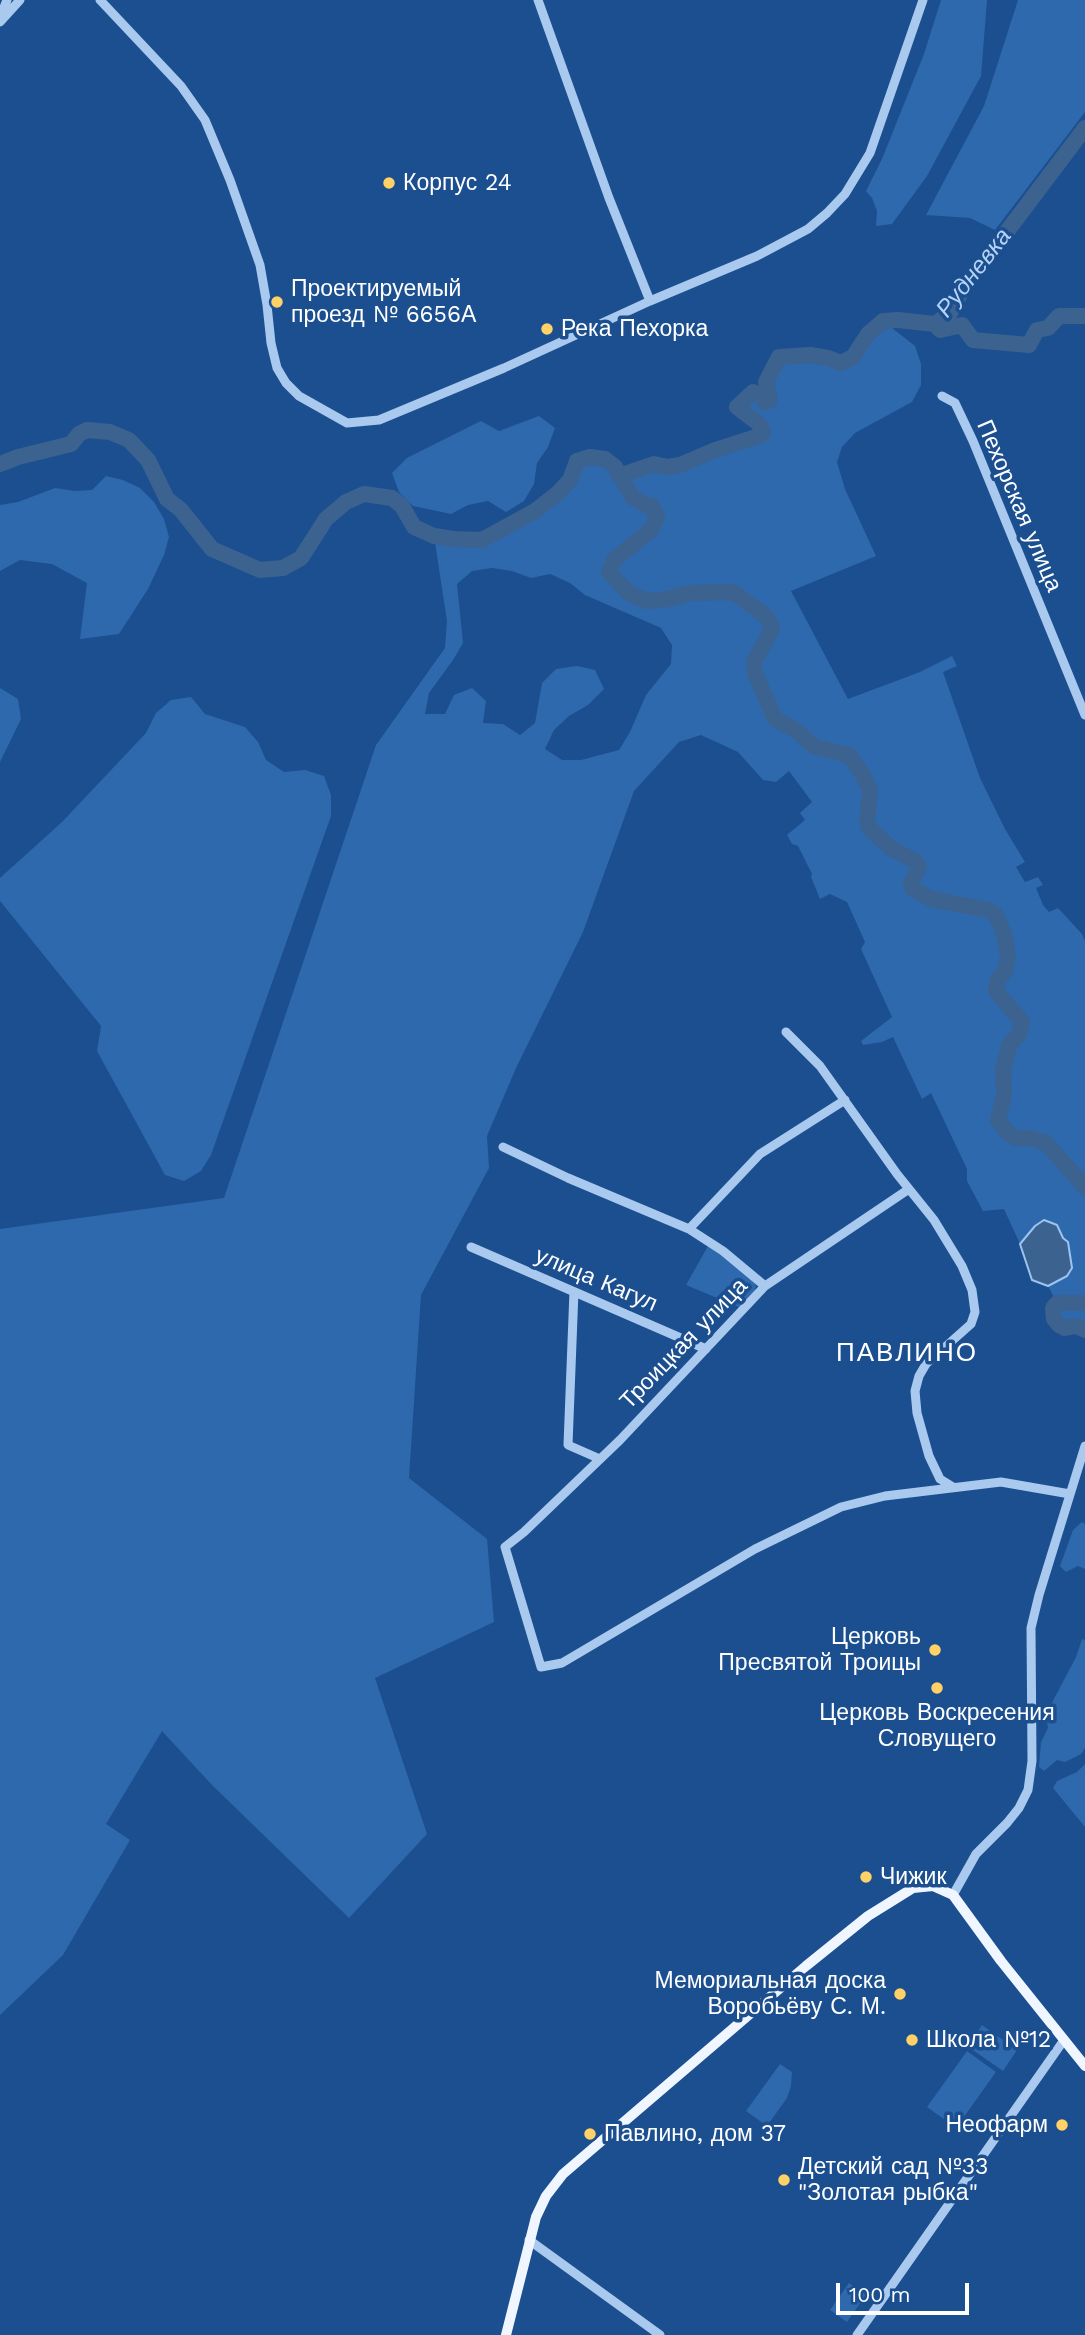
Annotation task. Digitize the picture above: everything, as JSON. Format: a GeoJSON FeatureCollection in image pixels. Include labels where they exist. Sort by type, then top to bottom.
{"type":"FeatureCollection","features":[{"type":"Feature","properties":{"kind":"main road"},"geometry":{"type":"LineString","coordinates":[[506,2335],[528,2240],[542,2204],[564,2174],[806,1966],[868,1916],[903,1893],[924,1885],[940,1888],[953,1895],[1085,2066]]}},
{"type":"Feature","properties":{"kind":"street"},"geometry":{"type":"LineString","coordinates":[[0,19],[6,0]]}},
{"type":"Feature","properties":{"kind":"street"},"geometry":{"type":"LineString","coordinates":[[0,19],[20,0]]}},
{"type":"Feature","properties":{"kind":"street"},"geometry":{"type":"LineString","coordinates":[[100,0],[181,86],[205,120],[260,265],[277,368],[286,383],[299,396],[347,423],[379,420],[530,357],[650,301],[757,256],[786,241],[827,213],[845,194],[870,153],[923,0]]}},
{"type":"Feature","properties":{"kind":"street"},"geometry":{"type":"LineString","coordinates":[[538,0],[650,301]]}},
{"type":"Feature","properties":{"kind":"street","name":"Пехорская улица"},"geometry":{"type":"LineString","coordinates":[[942,396],[955,403],[978,450],[1085,715]]}},
{"type":"Feature","properties":{"kind":"street"},"geometry":{"type":"LineString","coordinates":[[786,1032],[820,1066],[908,1189],[944,1234],[962,1266],[975,1305],[971,1324],[926,1364],[915,1391],[916,1413],[929,1456],[940,1479],[953,1488],[1001,1482],[1070,1494]]}},
{"type":"Feature","properties":{"kind":"street"},"geometry":{"type":"LineString","coordinates":[[689,1229],[760,1154],[845,1100]]}},
{"type":"Feature","properties":{"kind":"street"},"geometry":{"type":"LineString","coordinates":[[503,1147],[689,1229],[723,1251],[765,1286]]}},
{"type":"Feature","properties":{"kind":"street","name":"Троицкая улица"},"geometry":{"type":"LineString","coordinates":[[908,1189],[765,1286],[600,1459],[524,1532],[505,1546],[541,1667],[562,1662],[767,1542],[841,1507],[885,1496],[953,1488]]}},
{"type":"Feature","properties":{"kind":"street","name":"улица Кагул"},"geometry":{"type":"LineString","coordinates":[[471,1247],[706,1349]]}},
{"type":"Feature","properties":{"kind":"street"},"geometry":{"type":"LineString","coordinates":[[574,1291],[568,1445],[600,1459]]}},
{"type":"Feature","properties":{"kind":"street"},"geometry":{"type":"LineString","coordinates":[[953,1895],[976,1854],[1007,1823],[1028,1790],[1032,1760],[1031,1628],[1085,1446]]}},
{"type":"Feature","properties":{"kind":"street"},"geometry":{"type":"LineString","coordinates":[[857,2335],[1064,2040]]}},
{"type":"Feature","properties":{"kind":"street"},"geometry":{"type":"LineString","coordinates":[[528,2240],[660,2335]]}},
{"type":"Feature","properties":{"kind":"shaded area"},"geometry":{"type":"Polygon","coordinates":[[[941,0],[987,0],[981,76],[927,176],[892,224],[876,226],[877,211],[866,191],[882,159],[924,54],[941,0]]]}},
{"type":"Feature","properties":{"kind":"shaded area"},"geometry":{"type":"Polygon","coordinates":[[[1018,0],[1085,0],[1085,112],[995,230],[970,218],[926,215],[984,106],[1018,0]]]}},
{"type":"Feature","properties":{"kind":"shaded area"},"geometry":{"type":"Polygon","coordinates":[[[883,321],[915,346],[921,364],[921,385],[912,402],[855,433],[842,447],[837,462],[845,489],[876,556],[791,591],[848,699],[920,672],[952,656],[957,666],[943,672],[980,778],[1025,862],[1016,867],[1025,882],[1038,877],[1043,885],[1036,888],[1043,905],[1049,912],[1058,908],[1082,934],[1085,941],[1085,1326],[1065,1323],[1059,1318],[1057,1303],[1048,1286],[1067,1276],[1072,1269],[1068,1242],[1060,1231],[1040,1222],[1020,1244],[1004,1209],[983,1211],[967,1181],[967,1169],[931,1093],[922,1099],[893,1037],[863,1045],[861,1041],[892,1017],[861,949],[865,942],[847,902],[830,894],[820,899],[812,874],[798,846],[792,844],[787,835],[805,820],[800,813],[812,802],[789,771],[776,782],[763,780],[738,752],[701,735],[679,742],[634,791],[583,932],[516,1068],[487,1136],[489,1168],[421,1295],[409,1478],[487,1539],[494,1622],[375,1678],[427,1834],[349,1918],[211,1784],[162,1731],[106,1824],[130,1840],[63,1955],[0,2015],[0,1229],[224,1198],[376,745],[445,648],[447,621],[434,536],[482,540],[535,511],[570,480],[577,461],[590,457],[605,459],[615,467],[619,476],[654,464],[667,467],[680,465],[759,436],[763,433],[759,424],[737,407],[753,392],[760,395],[765,402],[769,400],[766,382],[779,357],[810,355],[841,363],[853,357],[868,334],[883,321]],[[492,568],[472,571],[457,584],[463,643],[429,693],[425,714],[445,714],[454,695],[472,688],[486,701],[483,723],[503,724],[520,735],[535,723],[542,683],[556,669],[577,666],[595,670],[604,689],[588,705],[569,716],[554,730],[545,749],[562,760],[581,760],[619,750],[646,695],[671,664],[672,645],[661,628],[585,595],[570,583],[550,574],[531,578],[492,568]]]}},
{"type":"Feature","properties":{"kind":"shaded area"},"geometry":{"type":"Polygon","coordinates":[[[539,416],[555,428],[548,447],[537,463],[534,484],[524,501],[506,512],[488,501],[468,505],[451,514],[413,506],[399,492],[392,473],[407,458],[481,421],[499,431],[539,416]]]}},
{"type":"Feature","properties":{"kind":"shaded area"},"geometry":{"type":"Polygon","coordinates":[[[106,476],[140,488],[154,502],[164,519],[169,537],[164,555],[148,589],[119,634],[80,639],[87,583],[52,564],[20,560],[0,571],[0,505],[18,502],[55,488],[92,490],[106,476]]]}},
{"type":"Feature","properties":{"kind":"shaded area"},"geometry":{"type":"Polygon","coordinates":[[[0,688],[18,699],[21,719],[0,762],[0,688]]]}},
{"type":"Feature","properties":{"kind":"shaded area"},"geometry":{"type":"Polygon","coordinates":[[[191,697],[205,714],[245,727],[258,742],[266,760],[284,772],[305,770],[324,776],[331,795],[331,816],[211,1155],[201,1171],[184,1181],[165,1175],[97,1051],[101,1026],[0,901],[0,878],[62,822],[146,733],[156,713],[171,700],[191,697]]]}},
{"type":"Feature","properties":{"kind":"shaded area"},"geometry":{"type":"Polygon","coordinates":[[[1044,1220],[1057,1225],[1068,1242],[1072,1268],[1067,1276],[1048,1286],[1032,1280],[1020,1244],[1035,1226],[1044,1220]]]}},
{"type":"Feature","properties":{"kind":"shaded area"},"geometry":{"type":"Polygon","coordinates":[[[708,1246],[722,1254],[754,1281],[754,1293],[741,1308],[686,1285],[708,1246]]]}},
{"type":"Feature","properties":{"kind":"shaded area"},"geometry":{"type":"Polygon","coordinates":[[[1082,1522],[1085,1524],[1085,1569],[1078,1566],[1066,1572],[1060,1566],[1073,1530],[1082,1522]]]}},
{"type":"Feature","properties":{"kind":"shaded area"},"geometry":{"type":"Polygon","coordinates":[[[1082,1639],[1085,1640],[1085,1748],[1081,1754],[1065,1762],[1057,1760],[1044,1771],[1039,1767],[1041,1742],[1048,1728],[1046,1714],[1076,1657],[1082,1639]]]}},
{"type":"Feature","properties":{"kind":"shaded area"},"geometry":{"type":"Polygon","coordinates":[[[1085,1764],[1085,1827],[1053,1788],[1057,1781],[1077,1772],[1085,1764]]]}},
{"type":"Feature","properties":{"kind":"shaded area"},"geometry":{"type":"Polygon","coordinates":[[[982,2025],[1017,2050],[1003,2071],[967,2046],[982,2025]]]}},
{"type":"Feature","properties":{"kind":"shaded area"},"geometry":{"type":"Polygon","coordinates":[[[967,2051],[996,2072],[956,2128],[927,2107],[967,2051]]]}},
{"type":"Feature","properties":{"kind":"shaded area"},"geometry":{"type":"Polygon","coordinates":[[[780,2064],[792,2072],[791,2086],[787,2098],[767,2126],[746,2111],[780,2064]]]}},
{"type":"Feature","properties":{"kind":"shaded area"},"geometry":{"type":"Polygon","coordinates":[[[849,2283],[866,2295],[847,2322],[830,2310],[849,2283]]]}},
{"type":"Feature","properties":{"kind":"waterway","name":"Рудневка"},"geometry":{"type":"LineString","coordinates":[[619,476],[654,464],[667,467],[680,465],[759,436],[763,433],[759,424],[737,407],[753,392],[760,395],[765,402],[770,400],[766,382],[779,357],[810,355],[841,363],[853,357],[868,334],[883,321],[935,324],[950,313],[962,291],[1085,128]]}},
{"type":"Feature","properties":{"kind":"waterway"},"geometry":{"type":"LineString","coordinates":[[935,324],[940,330],[962,325],[973,340],[1029,345],[1037,330],[1048,328],[1059,316],[1085,316]]}},
{"type":"Feature","properties":{"kind":"waterway"},"geometry":{"type":"LineString","coordinates":[[0,464],[71,444],[79,434],[87,430],[110,432],[129,440],[148,460],[167,499],[181,510],[212,549],[260,570],[283,568],[301,558],[326,519],[346,502],[364,494],[392,498],[402,506],[414,527],[434,536],[482,540],[535,511],[558,493],[570,480],[577,461],[590,457],[605,459],[615,467],[633,498],[652,506],[657,517],[651,530],[614,560],[609,572],[629,593],[646,601],[669,599],[689,593],[733,592],[762,613],[772,629],[754,662],[755,673],[775,719],[797,731],[815,747],[849,755],[870,790],[867,821],[869,828],[892,849],[919,866],[911,884],[913,889],[931,899],[988,910],[996,915],[1004,934],[1008,956],[1005,971],[997,981],[996,991],[1022,1022],[1019,1034],[1010,1044],[1003,1068],[1004,1095],[998,1120],[1007,1132],[1016,1138],[1030,1138],[1046,1143],[1085,1187]]}},
{"type":"Feature","properties":{"kind":"waterway"},"geometry":{"type":"LineString","coordinates":[[1085,1303],[1057,1303],[1053,1308],[1054,1319],[1059,1325],[1065,1328],[1076,1326],[1085,1330]]}},
{"type":"Feature","properties":{"kind":"place","name":"Корпус 24"},"geometry":{"type":"Point","coordinates":[389,183]}},
{"type":"Feature","properties":{"kind":"place","name":"Проектируемый проезд № 6656А"},"geometry":{"type":"Point","coordinates":[277,302]}},
{"type":"Feature","properties":{"kind":"place","name":"Река Пехорка"},"geometry":{"type":"Point","coordinates":[547,329]}},
{"type":"Feature","properties":{"kind":"place","name":"Церковь Пресвятой Троицы"},"geometry":{"type":"Point","coordinates":[935,1650]}},
{"type":"Feature","properties":{"kind":"place","name":"Церковь Воскресения Словущего"},"geometry":{"type":"Point","coordinates":[937,1688]}},
{"type":"Feature","properties":{"kind":"place","name":"Чижик"},"geometry":{"type":"Point","coordinates":[866,1877]}},
{"type":"Feature","properties":{"kind":"place","name":"Мемориальная доска Воробьёву С. М."},"geometry":{"type":"Point","coordinates":[900,1994]}},
{"type":"Feature","properties":{"kind":"place","name":"Школа №12"},"geometry":{"type":"Point","coordinates":[912,2040]}},
{"type":"Feature","properties":{"kind":"place","name":"Неофарм"},"geometry":{"type":"Point","coordinates":[1062,2125]}},
{"type":"Feature","properties":{"kind":"place","name":"Павлино, дом 37"},"geometry":{"type":"Point","coordinates":[590,2134]}},
{"type":"Feature","properties":{"kind":"place","name":"Детский сад №33 \"Золотая рыбка\""},"geometry":{"type":"Point","coordinates":[784,2180]}},
{"type":"Feature","properties":{"kind":"district","name":"ПАВЛИНО"},"geometry":{"type":"Point","coordinates":[907,1353]}}]}
